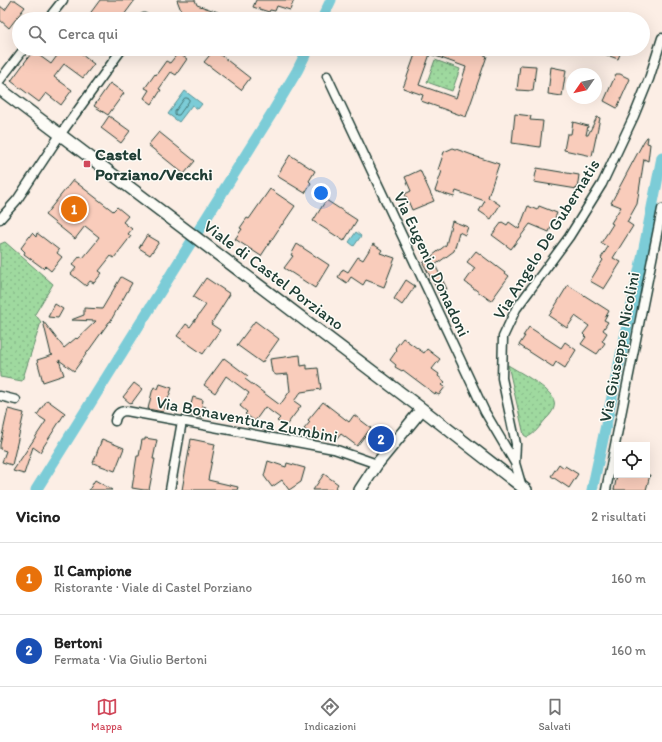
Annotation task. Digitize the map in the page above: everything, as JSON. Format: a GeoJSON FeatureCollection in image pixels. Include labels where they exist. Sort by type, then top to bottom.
{"type":"FeatureCollection","features":[{"type":"Feature","properties":{"kind":"street"},"geometry":{"type":"LineString","coordinates":[[54,12],[63,0]]}},
{"type":"Feature","properties":{"kind":"street","name":"Via Angelo De Gubernatis"},"geometry":{"type":"LineString","coordinates":[[524,488],[515,463],[516,444],[502,378],[503,337],[516,309],[569,237],[602,184],[634,116],[662,38]]}},
{"type":"Feature","properties":{"kind":"street"},"geometry":{"type":"LineString","coordinates":[[0,80],[19,56]]}},
{"type":"Feature","properties":{"kind":"street"},"geometry":{"type":"LineString","coordinates":[[0,219],[16,200],[60,135],[117,56]]}},
{"type":"Feature","properties":{"kind":"street","name":"Via Eugenio Donadoni"},"geometry":{"type":"LineString","coordinates":[[327,76],[485,412],[515,463]]}},
{"type":"Feature","properties":{"kind":"street","name":"Viale di Castel Porziano"},"geometry":{"type":"LineString","coordinates":[[0,89],[524,488]]}},
{"type":"Feature","properties":{"kind":"street","name":"Via Giuseppe Nicolini"},"geometry":{"type":"LineString","coordinates":[[606,490],[662,209]]}},
{"type":"Feature","properties":{"kind":"street"},"geometry":{"type":"LineString","coordinates":[[0,396],[16,400]]}},
{"type":"Feature","properties":{"kind":"street"},"geometry":{"type":"LineString","coordinates":[[360,490],[377,464],[422,409]]}},
{"type":"Feature","properties":{"kind":"street","name":"Via Bonaventura Zumbini"},"geometry":{"type":"LineString","coordinates":[[115,421],[118,414],[124,410],[334,450],[377,464]]}},
{"type":"Feature","properties":{"kind":"street"},"geometry":{"type":"LineString","coordinates":[[170,490],[182,421]]}},
{"type":"Feature","properties":{"kind":"green space"},"geometry":{"type":"Polygon","coordinates":[[[435,60],[460,69],[452,91],[427,82],[435,60]]]}},
{"type":"Feature","properties":{"kind":"green space"},"geometry":{"type":"Polygon","coordinates":[[[5,242],[53,284],[35,314],[41,322],[22,381],[0,377],[0,244],[5,242]]]}},
{"type":"Feature","properties":{"kind":"green space"},"geometry":{"type":"Polygon","coordinates":[[[508,365],[548,391],[554,401],[554,407],[551,414],[530,436],[527,437],[524,435],[508,365]]]}},
{"type":"Feature","properties":{"kind":"water"},"geometry":{"type":"Polygon","coordinates":[[[185,91],[202,104],[198,109],[192,105],[179,122],[168,114],[185,91]]]}},
{"type":"Feature","properties":{"kind":"water"},"geometry":{"type":"Polygon","coordinates":[[[356,232],[361,236],[354,246],[349,242],[356,232]]]}},
{"type":"Feature","properties":{"kind":"building"},"geometry":{"type":"Polygon","coordinates":[[[12,0],[15,0],[25,7],[21,12],[12,12],[12,24],[9,28],[0,20],[0,6],[5,10],[12,0]]]}},
{"type":"Feature","properties":{"kind":"building"},"geometry":{"type":"Polygon","coordinates":[[[100,0],[135,0],[126,12],[91,12],[100,0]]]}},
{"type":"Feature","properties":{"kind":"building"},"geometry":{"type":"Polygon","coordinates":[[[177,0],[195,0],[197,5],[218,12],[182,12],[177,0]]]}},
{"type":"Feature","properties":{"kind":"building"},"geometry":{"type":"Polygon","coordinates":[[[256,0],[294,0],[290,10],[277,6],[275,11],[270,10],[269,12],[253,7],[256,0]]]}},
{"type":"Feature","properties":{"kind":"building"},"geometry":{"type":"Polygon","coordinates":[[[29,56],[40,56],[51,64],[57,56],[83,56],[94,64],[83,78],[64,64],[54,77],[72,90],[61,105],[46,93],[39,102],[11,81],[29,56]]]}},
{"type":"Feature","properties":{"kind":"building"},"geometry":{"type":"Polygon","coordinates":[[[176,56],[182,56],[187,59],[176,75],[171,72],[159,89],[161,90],[152,104],[144,98],[149,90],[145,88],[166,61],[170,63],[176,56]]]}},
{"type":"Feature","properties":{"kind":"building"},"geometry":{"type":"Polygon","coordinates":[[[209,56],[222,56],[250,78],[241,90],[204,62],[209,56]]]}},
{"type":"Feature","properties":{"kind":"building"},"geometry":{"type":"Polygon","coordinates":[[[414,56],[429,56],[419,85],[456,98],[466,67],[436,56],[487,56],[466,117],[421,101],[423,95],[403,88],[414,56]]]}},
{"type":"Feature","properties":{"kind":"building"},"geometry":{"type":"Polygon","coordinates":[[[610,56],[619,56],[618,59],[610,56]]]}},
{"type":"Feature","properties":{"kind":"building"},"geometry":{"type":"Polygon","coordinates":[[[520,65],[536,66],[533,91],[517,90],[520,65]]]}},
{"type":"Feature","properties":{"kind":"building"},"geometry":{"type":"Polygon","coordinates":[[[551,67],[566,70],[562,96],[548,94],[551,67]]]}},
{"type":"Feature","properties":{"kind":"building"},"geometry":{"type":"Polygon","coordinates":[[[616,74],[620,74],[630,79],[617,108],[604,101],[616,74]]]}},
{"type":"Feature","properties":{"kind":"building"},"geometry":{"type":"Polygon","coordinates":[[[110,83],[124,93],[108,115],[94,106],[110,83]]]}},
{"type":"Feature","properties":{"kind":"building"},"geometry":{"type":"Polygon","coordinates":[[[515,114],[531,116],[530,120],[543,121],[540,147],[512,143],[515,114]]]}},
{"type":"Feature","properties":{"kind":"building"},"geometry":{"type":"Polygon","coordinates":[[[109,116],[130,131],[121,143],[101,128],[109,116]]]}},
{"type":"Feature","properties":{"kind":"building"},"geometry":{"type":"Polygon","coordinates":[[[597,117],[600,118],[592,156],[564,150],[567,134],[571,134],[573,122],[588,126],[586,135],[588,135],[597,117]]]}},
{"type":"Feature","properties":{"kind":"building"},"geometry":{"type":"Polygon","coordinates":[[[159,132],[195,161],[184,174],[148,145],[159,132]]]}},
{"type":"Feature","properties":{"kind":"building"},"geometry":{"type":"Polygon","coordinates":[[[647,137],[647,143],[650,144],[648,161],[644,159],[637,204],[627,222],[633,226],[613,258],[621,262],[604,289],[590,281],[603,260],[601,258],[608,247],[601,243],[613,224],[611,223],[621,207],[611,203],[647,137]]]}},
{"type":"Feature","properties":{"kind":"building"},"geometry":{"type":"Polygon","coordinates":[[[453,148],[499,164],[488,197],[500,205],[491,219],[479,211],[485,201],[456,191],[454,197],[435,191],[442,171],[438,170],[444,152],[453,148]]]}},
{"type":"Feature","properties":{"kind":"building"},"geometry":{"type":"Polygon","coordinates":[[[290,155],[315,171],[309,181],[311,183],[305,193],[277,176],[290,155]]]}},
{"type":"Feature","properties":{"kind":"building"},"geometry":{"type":"Polygon","coordinates":[[[537,168],[579,175],[577,189],[534,182],[537,168]]]}},
{"type":"Feature","properties":{"kind":"building"},"geometry":{"type":"Polygon","coordinates":[[[420,170],[434,201],[412,210],[405,194],[411,191],[405,177],[420,170]]]}},
{"type":"Feature","properties":{"kind":"building"},"geometry":{"type":"Polygon","coordinates":[[[73,180],[113,211],[117,207],[128,216],[123,222],[132,229],[128,234],[131,236],[114,258],[111,256],[99,271],[102,273],[94,283],[90,281],[86,286],[71,274],[76,268],[72,265],[80,256],[83,258],[99,237],[85,226],[75,239],[45,215],[73,180]]]}},
{"type":"Feature","properties":{"kind":"building"},"geometry":{"type":"Polygon","coordinates":[[[270,189],[295,206],[261,256],[235,239],[247,218],[249,219],[270,189]]]}},
{"type":"Feature","properties":{"kind":"building"},"geometry":{"type":"Polygon","coordinates":[[[326,200],[357,220],[344,241],[313,221],[326,200]]]}},
{"type":"Feature","properties":{"kind":"building"},"geometry":{"type":"Polygon","coordinates":[[[528,206],[537,210],[539,206],[557,213],[549,232],[530,224],[511,249],[492,235],[502,222],[507,225],[509,222],[519,229],[528,206]]]}},
{"type":"Feature","properties":{"kind":"building"},"geometry":{"type":"Polygon","coordinates":[[[452,221],[468,227],[465,235],[459,232],[454,251],[435,265],[447,289],[439,293],[423,263],[446,245],[452,221]]]}},
{"type":"Feature","properties":{"kind":"building"},"geometry":{"type":"Polygon","coordinates":[[[32,233],[36,237],[37,233],[59,250],[57,253],[62,257],[51,271],[45,266],[43,268],[24,254],[25,252],[21,248],[32,233]]]}},
{"type":"Feature","properties":{"kind":"building"},"geometry":{"type":"Polygon","coordinates":[[[147,235],[159,242],[150,255],[139,248],[147,235]]]}},
{"type":"Feature","properties":{"kind":"building"},"geometry":{"type":"Polygon","coordinates":[[[297,244],[329,265],[315,288],[284,268],[293,256],[291,255],[297,244]]]}},
{"type":"Feature","properties":{"kind":"building"},"geometry":{"type":"Polygon","coordinates":[[[373,244],[382,250],[380,253],[395,258],[384,287],[366,280],[363,285],[351,277],[347,283],[338,277],[343,269],[348,272],[358,257],[363,260],[373,244]]]}},
{"type":"Feature","properties":{"kind":"building"},"geometry":{"type":"Polygon","coordinates":[[[476,251],[509,276],[491,301],[465,282],[475,268],[467,262],[476,251]]]}},
{"type":"Feature","properties":{"kind":"building"},"geometry":{"type":"Polygon","coordinates":[[[121,277],[132,283],[110,322],[74,371],[59,360],[64,375],[43,382],[37,360],[53,355],[51,354],[43,321],[64,348],[76,338],[77,339],[96,321],[71,320],[84,315],[84,308],[102,309],[121,277]]]}},
{"type":"Feature","properties":{"kind":"building"},"geometry":{"type":"Polygon","coordinates":[[[206,278],[230,294],[211,324],[220,330],[203,354],[177,336],[186,324],[190,327],[206,305],[193,297],[206,278]]]}},
{"type":"Feature","properties":{"kind":"building"},"geometry":{"type":"Polygon","coordinates":[[[406,280],[415,286],[402,305],[394,299],[406,280]]]}},
{"type":"Feature","properties":{"kind":"building"},"geometry":{"type":"Polygon","coordinates":[[[568,285],[609,311],[604,320],[608,322],[603,330],[607,333],[602,341],[605,343],[597,354],[581,344],[586,337],[583,334],[589,326],[575,316],[567,328],[549,316],[568,285]]]}},
{"type":"Feature","properties":{"kind":"building"},"geometry":{"type":"Polygon","coordinates":[[[55,304],[63,309],[58,318],[48,317],[55,304]]]}},
{"type":"Feature","properties":{"kind":"building"},"geometry":{"type":"Polygon","coordinates":[[[255,321],[279,339],[262,363],[237,345],[255,321]]]}},
{"type":"Feature","properties":{"kind":"building"},"geometry":{"type":"Polygon","coordinates":[[[529,327],[561,348],[565,342],[576,350],[565,368],[556,362],[553,367],[519,345],[529,327]]]}},
{"type":"Feature","properties":{"kind":"building"},"geometry":{"type":"Polygon","coordinates":[[[403,338],[424,353],[427,349],[440,359],[432,369],[439,374],[438,376],[445,382],[442,385],[445,387],[439,395],[435,394],[403,370],[402,371],[395,367],[396,365],[390,360],[397,350],[395,348],[403,338]]]}},
{"type":"Feature","properties":{"kind":"building"},"geometry":{"type":"Polygon","coordinates":[[[300,355],[301,366],[307,365],[307,369],[318,368],[321,389],[301,392],[294,401],[301,406],[285,427],[277,421],[280,418],[265,407],[255,421],[245,414],[247,412],[240,406],[249,393],[226,376],[215,393],[204,385],[224,358],[248,376],[245,379],[280,405],[290,391],[288,374],[276,375],[272,372],[270,359],[300,355]]]}},
{"type":"Feature","properties":{"kind":"building"},"geometry":{"type":"Polygon","coordinates":[[[134,383],[142,389],[131,404],[123,397],[134,383]]]}},
{"type":"Feature","properties":{"kind":"building"},"geometry":{"type":"Polygon","coordinates":[[[160,384],[172,388],[163,412],[148,409],[154,387],[158,389],[160,384]]]}},
{"type":"Feature","properties":{"kind":"building"},"geometry":{"type":"Polygon","coordinates":[[[193,397],[203,400],[202,406],[206,407],[203,418],[188,415],[193,397]]]}},
{"type":"Feature","properties":{"kind":"building"},"geometry":{"type":"Polygon","coordinates":[[[47,400],[65,413],[40,452],[33,447],[24,474],[13,471],[46,421],[37,415],[47,400]]]}},
{"type":"Feature","properties":{"kind":"building"},"geometry":{"type":"Polygon","coordinates":[[[323,402],[349,422],[354,415],[371,428],[357,446],[341,434],[337,439],[329,433],[325,438],[317,431],[313,436],[304,429],[310,422],[308,420],[323,402]]]}},
{"type":"Feature","properties":{"kind":"building"},"geometry":{"type":"Polygon","coordinates":[[[8,409],[24,413],[12,465],[2,462],[6,451],[0,449],[8,409]]]}},
{"type":"Feature","properties":{"kind":"building"},"geometry":{"type":"Polygon","coordinates":[[[145,438],[157,440],[149,490],[132,488],[137,456],[139,456],[142,440],[145,440],[145,438]]]}},
{"type":"Feature","properties":{"kind":"building"},"geometry":{"type":"Polygon","coordinates":[[[102,439],[124,448],[115,471],[93,463],[102,439]]]}},
{"type":"Feature","properties":{"kind":"building"},"geometry":{"type":"Polygon","coordinates":[[[191,439],[215,444],[208,480],[238,487],[237,490],[182,490],[191,439]]]}},
{"type":"Feature","properties":{"kind":"building"},"geometry":{"type":"Polygon","coordinates":[[[268,461],[286,467],[287,463],[305,468],[301,482],[289,490],[282,480],[272,487],[264,476],[268,461]]]}},
{"type":"Feature","properties":{"kind":"building"},"geometry":{"type":"Polygon","coordinates":[[[559,464],[564,468],[565,466],[578,474],[569,488],[551,476],[559,464]]]}},
{"type":"Feature","properties":{"kind":"building"},"geometry":{"type":"Polygon","coordinates":[[[324,474],[338,484],[334,490],[313,490],[324,474]]]}},
{"type":"Feature","properties":{"kind":"building"},"geometry":{"type":"Polygon","coordinates":[[[616,478],[649,478],[646,490],[614,490],[616,478]]]}},
{"type":"Feature","properties":{"kind":"building"},"geometry":{"type":"Polygon","coordinates":[[[95,480],[112,490],[89,490],[95,480]]]}},
{"type":"Feature","properties":{"kind":"waterway"},"geometry":{"type":"LineString","coordinates":[[325,12],[331,0]]}},
{"type":"Feature","properties":{"kind":"waterway"},"geometry":{"type":"LineString","coordinates":[[36,490],[272,113],[304,56]]}},
{"type":"Feature","properties":{"kind":"waterway"},"geometry":{"type":"LineString","coordinates":[[592,490],[662,157]]}},
{"type":"Feature","properties":{"kind":"place","name":"Castel Porziano/Vecchi"},"geometry":{"type":"Point","coordinates":[87,164]}},
{"type":"Feature","properties":{"kind":"place","name":"Il Campione"},"geometry":{"type":"Point","coordinates":[74,209]}},
{"type":"Feature","properties":{"kind":"place","name":"Bertoni"},"geometry":{"type":"Point","coordinates":[381,439]}}]}
